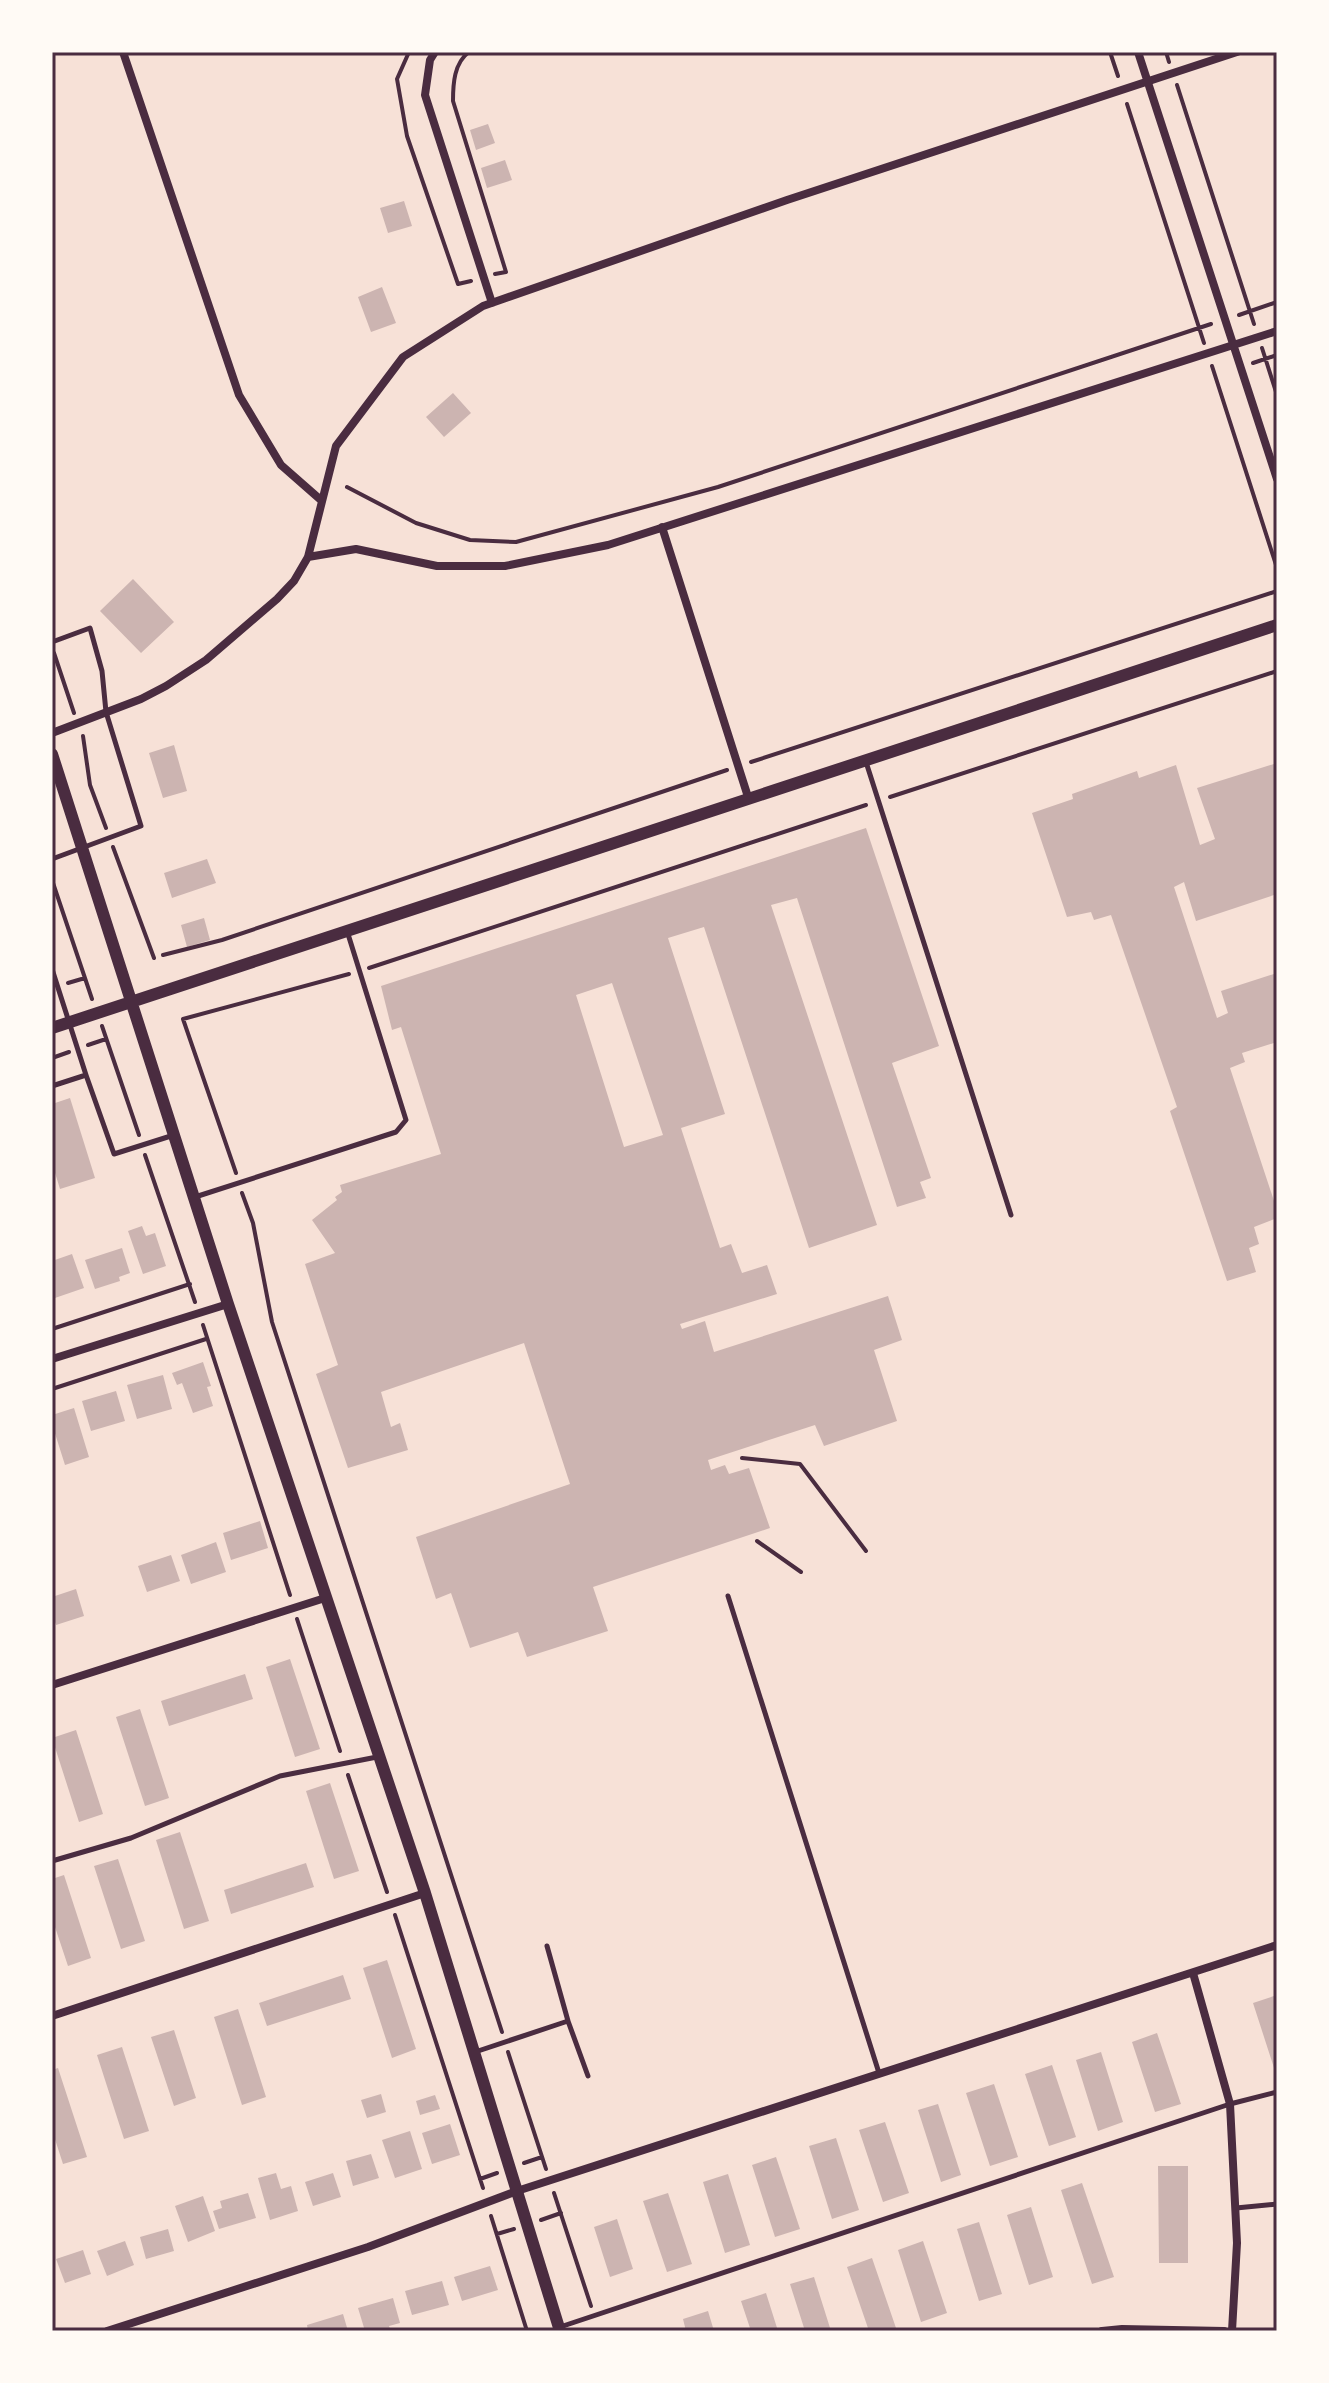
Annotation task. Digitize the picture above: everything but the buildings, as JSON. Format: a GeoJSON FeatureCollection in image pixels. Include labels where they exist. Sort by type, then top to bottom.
{"type":"FeatureCollection","features":[{"type":"Feature","properties":{"kind":"street"},"geometry":{"type":"LineString","coordinates":[[123,52],[239,395],[281,465],[322,501]]}},
{"type":"Feature","properties":{"kind":"street"},"geometry":{"type":"LineString","coordinates":[[435,52],[430,60],[425,95],[492,303]]}},
{"type":"Feature","properties":{"kind":"street"},"geometry":{"type":"LineString","coordinates":[[1138,52],[1277,479]]}},
{"type":"Feature","properties":{"kind":"street"},"geometry":{"type":"LineString","coordinates":[[52,733],[166,686],[206,660],[277,599],[294,581],[308,557],[336,446],[403,357],[492,303],[787,200],[1237,52]]}},
{"type":"Feature","properties":{"kind":"street"},"geometry":{"type":"LineString","coordinates":[[308,557],[356,549],[437,566],[505,566],[608,545],[1277,331]]}},
{"type":"Feature","properties":{"kind":"street"},"geometry":{"type":"LineString","coordinates":[[662,527],[749,800]]}},
{"type":"Feature","properties":{"kind":"street"},"geometry":{"type":"LineString","coordinates":[[52,1028],[1277,625]]}},
{"type":"Feature","properties":{"kind":"street"},"geometry":{"type":"LineString","coordinates":[[52,754],[228,1304],[425,1893],[559,2329]]}},
{"type":"Feature","properties":{"kind":"street"},"geometry":{"type":"LineString","coordinates":[[52,1359],[228,1304]]}},
{"type":"Feature","properties":{"kind":"street"},"geometry":{"type":"LineString","coordinates":[[52,1685],[325,1598]]}},
{"type":"Feature","properties":{"kind":"street"},"geometry":{"type":"LineString","coordinates":[[52,2016],[425,1893]]}},
{"type":"Feature","properties":{"kind":"street"},"geometry":{"type":"LineString","coordinates":[[107,2331],[368,2247],[517,2191],[1277,1945]]}},
{"type":"Feature","properties":{"kind":"street"},"geometry":{"type":"LineString","coordinates":[[1193,1973],[1230,2104],[1237,2243],[1232,2331]]}},
{"type":"Feature","properties":{"kind":"street"},"geometry":{"type":"LineString","coordinates":[[1102,2331],[1224,2331]]}},
{"type":"Feature","properties":{"kind":"lane"},"geometry":{"type":"LineString","coordinates":[[52,644],[90,628],[102,671],[106,712],[141,826],[52,859]]}},
{"type":"Feature","properties":{"kind":"lane"},"geometry":{"type":"LineString","coordinates":[[866,761],[1011,1215]]}},
{"type":"Feature","properties":{"kind":"lane"},"geometry":{"type":"LineString","coordinates":[[194,1197],[396,1132],[406,1120],[347,931]]}},
{"type":"Feature","properties":{"kind":"lane"},"geometry":{"type":"LineString","coordinates":[[52,969],[114,1154],[174,1135]]}},
{"type":"Feature","properties":{"kind":"lane"},"geometry":{"type":"LineString","coordinates":[[52,1086],[86,1075]]}},
{"type":"Feature","properties":{"kind":"lane"},"geometry":{"type":"LineString","coordinates":[[728,1596],[879,2073]]}},
{"type":"Feature","properties":{"kind":"lane"},"geometry":{"type":"LineString","coordinates":[[52,1861],[131,1838],[280,1776],[379,1756]]}},
{"type":"Feature","properties":{"kind":"lane"},"geometry":{"type":"LineString","coordinates":[[547,1946],[568,2021],[588,2076]]}},
{"type":"Feature","properties":{"kind":"lane"},"geometry":{"type":"LineString","coordinates":[[474,2052],[568,2021]]}},
{"type":"Feature","properties":{"kind":"lane"},"geometry":{"type":"LineString","coordinates":[[559,2329],[1230,2104],[1277,2092]]}},
{"type":"Feature","properties":{"kind":"lane"},"geometry":{"type":"LineString","coordinates":[[1235,2208],[1277,2204]]}},
{"type":"Feature","properties":{"kind":"path"},"geometry":{"type":"LineString","coordinates":[[409,52],[397,79],[407,136],[458,284],[506,272],[453,101],[453,80],[463,57],[469,52]]}},
{"type":"Feature","properties":{"kind":"path"},"geometry":{"type":"LineString","coordinates":[[1110,52],[1277,568]]}},
{"type":"Feature","properties":{"kind":"path"},"geometry":{"type":"LineString","coordinates":[[1166,52],[1277,395]]}},
{"type":"Feature","properties":{"kind":"path"},"geometry":{"type":"LineString","coordinates":[[347,487],[416,523],[470,540],[516,542],[718,487],[1277,302]]}},
{"type":"Feature","properties":{"kind":"path"},"geometry":{"type":"LineString","coordinates":[[163,955],[222,940],[1277,591]]}},
{"type":"Feature","properties":{"kind":"path"},"geometry":{"type":"LineString","coordinates":[[52,644],[85,742],[90,785],[154,958]]}},
{"type":"Feature","properties":{"kind":"path"},"geometry":{"type":"LineString","coordinates":[[594,2315],[272,1322],[253,1223],[183,1019],[359,971],[1277,671]]}},
{"type":"Feature","properties":{"kind":"path"},"geometry":{"type":"LineString","coordinates":[[52,1329],[190,1284]]}},
{"type":"Feature","properties":{"kind":"path"},"geometry":{"type":"LineString","coordinates":[[52,1389],[207,1338]]}},
{"type":"Feature","properties":{"kind":"path"},"geometry":{"type":"LineString","coordinates":[[742,1458],[800,1464],[866,1551]]}},
{"type":"Feature","properties":{"kind":"path"},"geometry":{"type":"LineString","coordinates":[[757,1541],[801,1572]]}}]}
